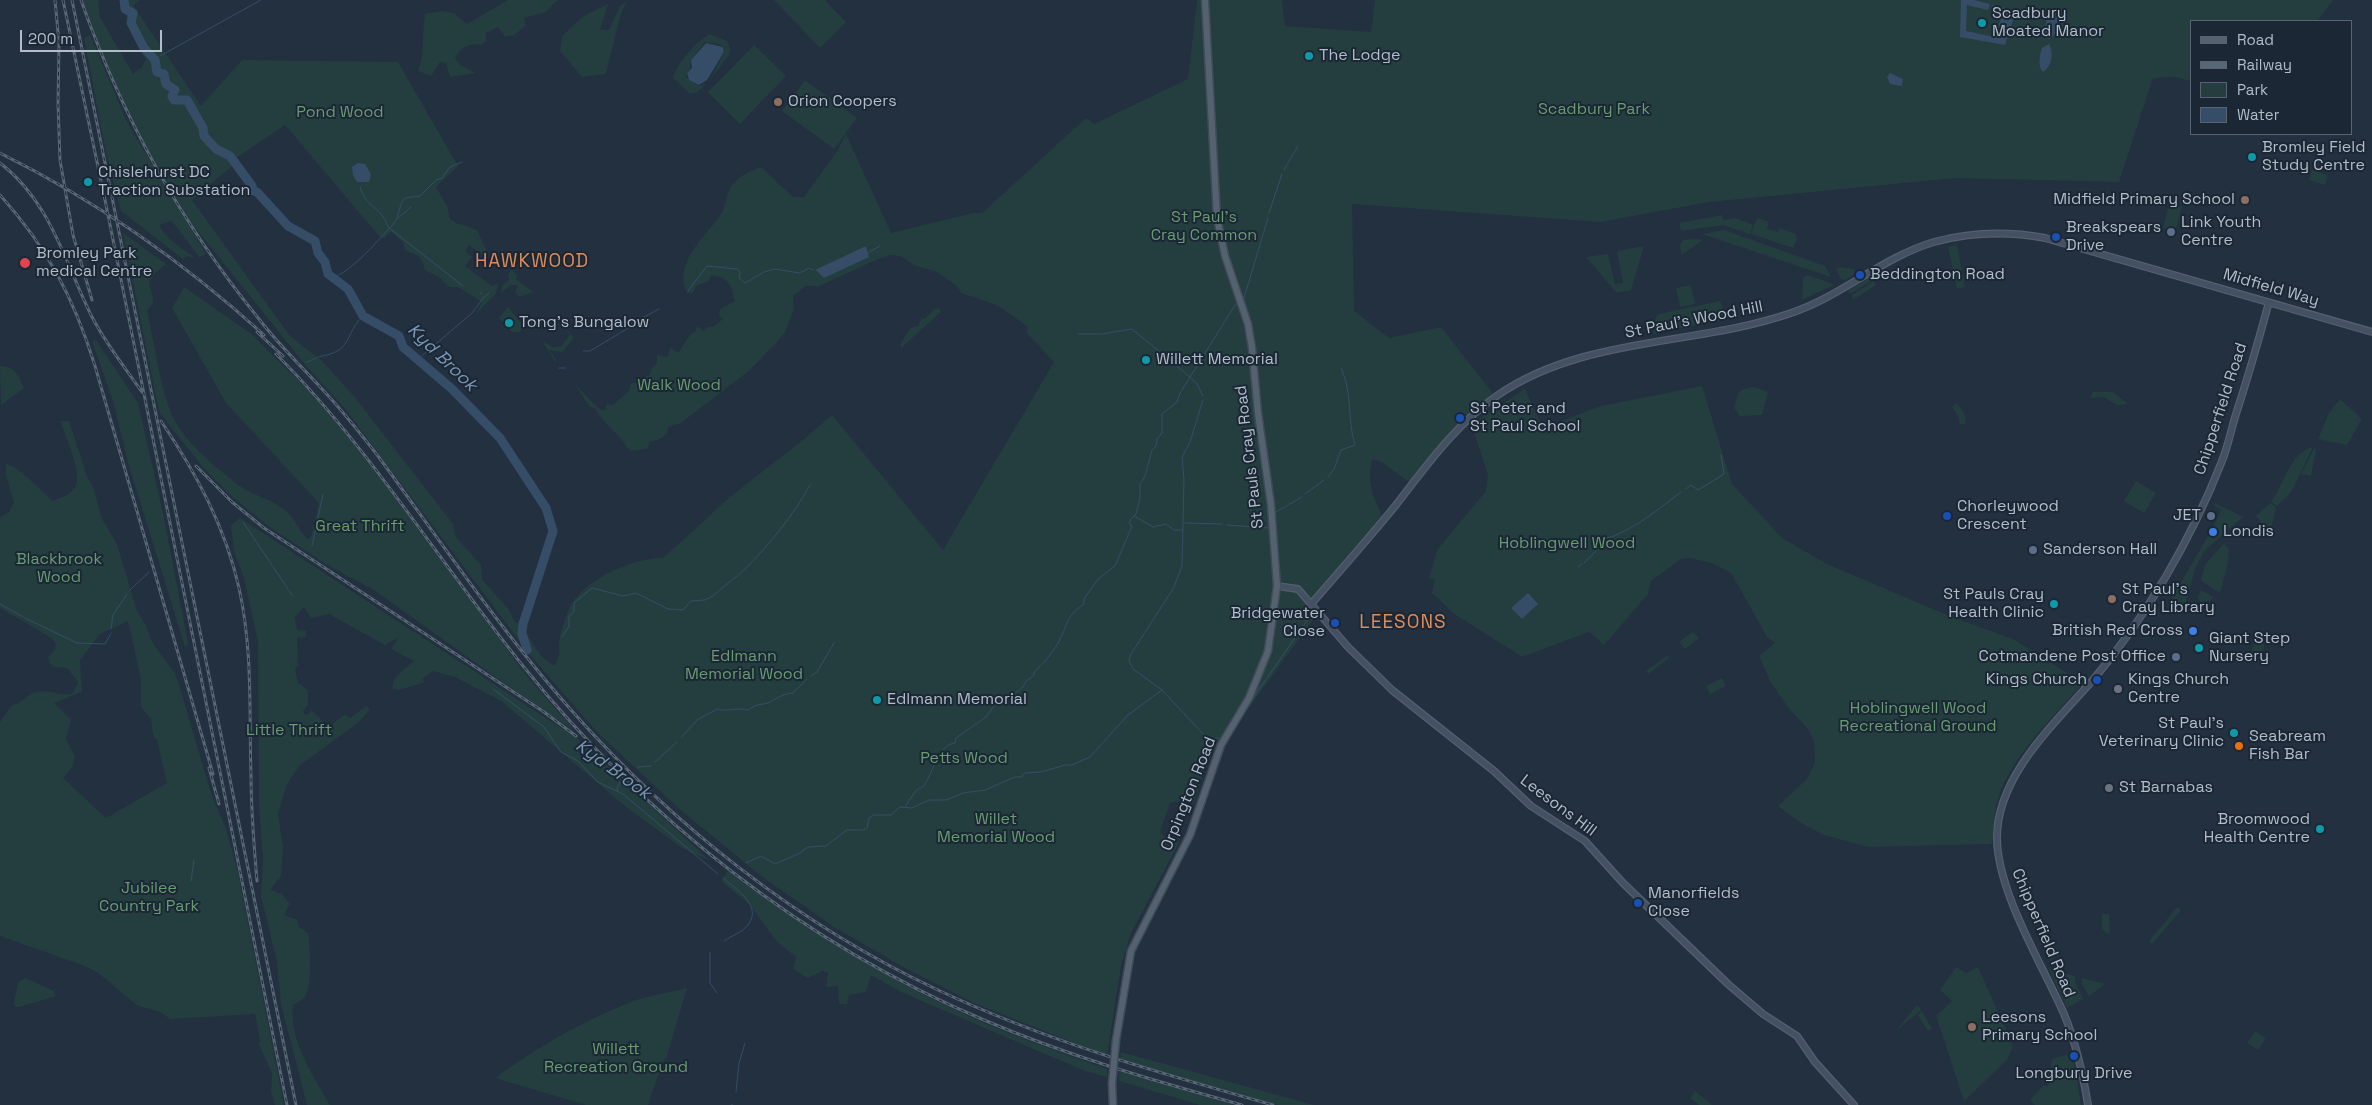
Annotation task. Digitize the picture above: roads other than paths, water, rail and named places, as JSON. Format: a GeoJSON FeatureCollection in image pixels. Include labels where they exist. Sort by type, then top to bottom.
{"type":"FeatureCollection","features":[{"type":"Feature","properties":{"kind":"main road","name":"St Pauls Cray Road"},"geometry":{"type":"LineString","coordinates":[[1205,0],[1217,218],[1225,256],[1248,324],[1252,348],[1258,413],[1271,505],[1277,586]]}},
{"type":"Feature","properties":{"kind":"main road","name":"Orpington Road"},"geometry":{"type":"LineString","coordinates":[[1113,1105],[1112,1084],[1116,1040],[1131,951],[1190,835],[1221,745],[1249,698],[1268,651],[1277,586]]}},
{"type":"Feature","properties":{"kind":"street","name":"St Paul's Wood Hill"},"geometry":{"type":"LineString","coordinates":[[1312,603],[1364,544],[1444,444],[1470,417],[1516,384],[1545,370],[1595,354],[1761,322],[1791,313],[1842,290],[1910,252],[1933,243],[1971,234],[2016,234],[2045,238],[2162,270]]}},
{"type":"Feature","properties":{"kind":"street","name":"Midfield Way"},"geometry":{"type":"LineString","coordinates":[[2162,270],[2372,332]]}},
{"type":"Feature","properties":{"kind":"street","name":"Chipperfield Road"},"geometry":{"type":"LineString","coordinates":[[2088,1105],[2084,1080],[2070,1029],[2002,877],[1997,848],[1998,820],[2013,777],[2033,748],[2112,657],[2132,631],[2189,535],[2222,460],[2269,302]]}},
{"type":"Feature","properties":{"kind":"street","name":"Leesons Hill"},"geometry":{"type":"LineString","coordinates":[[1277,586],[1298,589],[1348,647],[1392,690],[1494,772],[1531,806],[1585,841],[1624,884],[1729,985],[1763,1014],[1797,1036],[1815,1062],[1854,1105]]}},
{"type":"Feature","properties":{"kind":"water"},"geometry":{"type":"Polygon","coordinates":[[[1961,0],[1974,0],[1990,4],[1988,10],[1967,5],[1966,31],[1994,37],[2002,16],[2000,13],[1991,11],[1992,5],[2010,9],[2009,15],[2014,17],[2005,45],[1960,37],[1961,0]]]}},
{"type":"Feature","properties":{"kind":"water"},"geometry":{"type":"Polygon","coordinates":[[[2055,10],[2058,26],[2053,37],[2049,39],[2044,36],[2046,22],[2051,11],[2055,10]]]}},
{"type":"Feature","properties":{"kind":"water"},"geometry":{"type":"Polygon","coordinates":[[[706,43],[723,47],[724,52],[707,80],[699,85],[689,80],[687,73],[692,68],[691,60],[706,43]]]}},
{"type":"Feature","properties":{"kind":"water"},"geometry":{"type":"Polygon","coordinates":[[[2049,44],[2051,59],[2043,72],[2040,64],[2040,54],[2042,48],[2049,44]]]}},
{"type":"Feature","properties":{"kind":"water"},"geometry":{"type":"Polygon","coordinates":[[[1890,73],[1903,79],[1902,86],[1890,84],[1887,77],[1890,73]]]}},
{"type":"Feature","properties":{"kind":"water"},"geometry":{"type":"Polygon","coordinates":[[[358,163],[365,164],[371,174],[369,182],[357,182],[353,175],[352,167],[358,163]]]}},
{"type":"Feature","properties":{"kind":"water"},"geometry":{"type":"Polygon","coordinates":[[[866,247],[869,257],[824,278],[815,270],[866,247]]]}},
{"type":"Feature","properties":{"kind":"water"},"geometry":{"type":"Polygon","coordinates":[[[1528,593],[1538,604],[1522,619],[1511,608],[1528,593]]]}},
{"type":"Feature","properties":{"kind":"waterway","name":"Kyd Brook"},"geometry":{"type":"LineString","coordinates":[[124,0],[125,9],[133,13],[131,23],[144,48],[155,60],[157,72],[164,74],[166,84],[175,90],[172,96],[174,100],[187,100],[203,128],[204,136],[216,149],[230,156],[252,186],[253,191],[257,192],[288,226],[315,241],[318,253],[325,262],[328,274],[348,289],[363,316],[399,336],[403,347],[452,389],[500,438],[546,508],[553,531],[523,624],[522,633],[527,650]]}},
{"type":"Feature","properties":{"kind":"waterway"},"geometry":{"type":"LineString","coordinates":[[160,56],[261,0]]}},
{"type":"Feature","properties":{"kind":"waterway"},"geometry":{"type":"LineString","coordinates":[[1284,170],[1298,146]]}},
{"type":"Feature","properties":{"kind":"waterway"},"geometry":{"type":"LineString","coordinates":[[333,277],[357,262],[394,223],[405,198],[420,196],[436,180],[442,178],[450,167],[462,162]]}},
{"type":"Feature","properties":{"kind":"waterway"},"geometry":{"type":"LineString","coordinates":[[1269,213],[1282,174]]}},
{"type":"Feature","properties":{"kind":"waterway"},"geometry":{"type":"LineString","coordinates":[[360,187],[366,199],[382,215],[388,227],[463,286]]}},
{"type":"Feature","properties":{"kind":"waterway"},"geometry":{"type":"LineString","coordinates":[[397,219],[411,207]]}},
{"type":"Feature","properties":{"kind":"waterway"},"geometry":{"type":"LineString","coordinates":[[1244,298],[1268,218]]}},
{"type":"Feature","properties":{"kind":"waterway"},"geometry":{"type":"LineString","coordinates":[[869,252],[880,246]]}},
{"type":"Feature","properties":{"kind":"waterway"},"geometry":{"type":"LineString","coordinates":[[688,291],[707,266],[737,269],[740,272],[739,278],[745,283],[764,272],[775,269],[800,273],[809,268],[813,270]]}},
{"type":"Feature","properties":{"kind":"waterway"},"geometry":{"type":"LineString","coordinates":[[417,360],[472,313],[489,293]]}},
{"type":"Feature","properties":{"kind":"waterway"},"geometry":{"type":"LineString","coordinates":[[905,807],[916,791],[923,787],[944,749],[955,743],[956,738],[986,717],[996,703],[1013,695],[1033,676],[1035,671],[1056,647],[1070,617],[1084,604],[1084,599],[1098,579],[1115,566],[1132,526],[1129,524],[1131,519],[1136,514],[1140,499],[1140,484],[1145,476],[1152,450],[1162,433],[1162,414],[1177,402],[1180,393],[1237,302]]}},
{"type":"Feature","properties":{"kind":"waterway"},"geometry":{"type":"LineString","coordinates":[[583,351],[590,351],[630,327],[632,323],[659,309]]}},
{"type":"Feature","properties":{"kind":"waterway"},"geometry":{"type":"LineString","coordinates":[[305,362],[338,351],[346,343],[359,320]]}},
{"type":"Feature","properties":{"kind":"waterway"},"geometry":{"type":"LineString","coordinates":[[1078,334],[1102,334],[1132,329],[1190,377],[1197,384],[1203,396]]}},
{"type":"Feature","properties":{"kind":"waterway"},"geometry":{"type":"LineString","coordinates":[[559,368],[565,368]]}},
{"type":"Feature","properties":{"kind":"waterway"},"geometry":{"type":"LineString","coordinates":[[1328,477],[1334,469],[1341,450],[1355,445],[1351,426],[1349,397],[1341,368]]}},
{"type":"Feature","properties":{"kind":"waterway"},"geometry":{"type":"LineString","coordinates":[[1203,400],[1190,442],[1182,457],[1184,479],[1182,566],[1173,589],[1131,654],[1129,661],[1133,669],[1162,690],[1207,738]]}},
{"type":"Feature","properties":{"kind":"waterway"},"geometry":{"type":"LineString","coordinates":[[1686,489],[1691,485],[1698,490],[1724,474],[1721,455]]}},
{"type":"Feature","properties":{"kind":"waterway"},"geometry":{"type":"LineString","coordinates":[[1305,494],[1324,480]]}},
{"type":"Feature","properties":{"kind":"waterway"},"geometry":{"type":"LineString","coordinates":[[562,637],[569,626],[569,616],[574,612],[574,603],[592,588],[623,596],[636,593],[668,609],[683,610],[691,601],[705,600],[713,596],[741,573],[763,550],[789,519],[810,485]]}},
{"type":"Feature","properties":{"kind":"waterway"},"geometry":{"type":"LineString","coordinates":[[1598,549],[1595,547],[1602,539],[1616,535],[1633,526],[1681,492]]}},
{"type":"Feature","properties":{"kind":"waterway"},"geometry":{"type":"LineString","coordinates":[[312,546],[323,494]]}},
{"type":"Feature","properties":{"kind":"waterway"},"geometry":{"type":"LineString","coordinates":[[1276,512],[1302,497]]}},
{"type":"Feature","properties":{"kind":"waterway"},"geometry":{"type":"LineString","coordinates":[[1134,516],[1153,527],[1166,524],[1174,530],[1183,530]]}},
{"type":"Feature","properties":{"kind":"waterway"},"geometry":{"type":"LineString","coordinates":[[1227,525],[1269,528],[1269,519]]}},
{"type":"Feature","properties":{"kind":"waterway"},"geometry":{"type":"LineString","coordinates":[[243,522],[292,595]]}},
{"type":"Feature","properties":{"kind":"waterway"},"geometry":{"type":"LineString","coordinates":[[1185,523],[1222,524]]}},
{"type":"Feature","properties":{"kind":"waterway"},"geometry":{"type":"LineString","coordinates":[[1584,563],[1598,549],[1605,547],[1611,537]]}},
{"type":"Feature","properties":{"kind":"waterway"},"geometry":{"type":"LineString","coordinates":[[1578,567],[1582,564]]}},
{"type":"Feature","properties":{"kind":"waterway"},"geometry":{"type":"LineString","coordinates":[[130,590],[149,572]]}},
{"type":"Feature","properties":{"kind":"waterway"},"geometry":{"type":"LineString","coordinates":[[111,629],[113,615],[127,594]]}},
{"type":"Feature","properties":{"kind":"waterway"},"geometry":{"type":"LineString","coordinates":[[0,604],[23,617]]}},
{"type":"Feature","properties":{"kind":"waterway"},"geometry":{"type":"LineString","coordinates":[[1251,701],[1313,612]]}},
{"type":"Feature","properties":{"kind":"waterway"},"geometry":{"type":"LineString","coordinates":[[25,618],[77,643],[105,644],[111,633]]}},
{"type":"Feature","properties":{"kind":"waterway"},"geometry":{"type":"LineString","coordinates":[[811,676],[817,672],[834,643]]}},
{"type":"Feature","properties":{"kind":"waterway"},"geometry":{"type":"LineString","coordinates":[[681,738],[697,720],[717,709],[748,710],[793,693],[807,679]]}},
{"type":"Feature","properties":{"kind":"waterway","name":"Kyd Brook"},"geometry":{"type":"LineString","coordinates":[[493,689],[544,727],[561,752],[578,761],[598,782],[623,794],[718,874]]}},
{"type":"Feature","properties":{"kind":"waterway"},"geometry":{"type":"LineString","coordinates":[[746,863],[761,856],[775,864],[800,853],[808,847],[826,846],[847,830],[863,830],[867,828],[869,818],[873,815],[891,815],[900,807],[912,808],[929,800],[946,800],[963,793],[985,790],[1015,777],[1021,777],[1025,773],[1041,772],[1065,765],[1072,765],[1090,757],[1128,715],[1162,690]]}},
{"type":"Feature","properties":{"kind":"waterway"},"geometry":{"type":"LineString","coordinates":[[1209,739],[1219,738]]}},
{"type":"Feature","properties":{"kind":"waterway"},"geometry":{"type":"LineString","coordinates":[[655,762],[677,742]]}},
{"type":"Feature","properties":{"kind":"waterway"},"geometry":{"type":"LineString","coordinates":[[637,767],[651,766]]}},
{"type":"Feature","properties":{"kind":"waterway"},"geometry":{"type":"LineString","coordinates":[[618,791],[617,788],[621,781]]}},
{"type":"Feature","properties":{"kind":"waterway"},"geometry":{"type":"LineString","coordinates":[[191,881],[194,860]]}},
{"type":"Feature","properties":{"kind":"waterway","name":"Kyd Brook"},"geometry":{"type":"LineString","coordinates":[[723,878],[746,898],[752,911],[752,918],[748,925],[724,941]]}},
{"type":"Feature","properties":{"kind":"waterway","name":"Kyd Brook"},"geometry":{"type":"LineString","coordinates":[[710,952],[710,983],[717,993]]}},
{"type":"Feature","properties":{"kind":"waterway","name":"Kyd Brook"},"geometry":{"type":"LineString","coordinates":[[736,1092],[739,1063],[745,1043]]}},
{"type":"Feature","properties":{"kind":"railway"},"geometry":{"type":"LineString","coordinates":[[55,0],[59,43],[58,104],[60,160],[73,235],[92,300]]}},
{"type":"Feature","properties":{"kind":"railway"},"geometry":{"type":"LineString","coordinates":[[63,0],[287,1105]]}},
{"type":"Feature","properties":{"kind":"railway"},"geometry":{"type":"LineString","coordinates":[[72,0],[296,1105]]}},
{"type":"Feature","properties":{"kind":"railway"},"geometry":{"type":"LineString","coordinates":[[81,0],[115,86],[156,167],[179,207],[231,283],[266,328],[344,413],[378,456],[496,618],[546,681],[611,753],[652,794],[741,869],[788,903],[836,935],[938,990],[1020,1025],[1103,1055],[1273,1105]]}},
{"type":"Feature","properties":{"kind":"railway"},"geometry":{"type":"LineString","coordinates":[[0,153],[71,191],[105,212],[171,258],[234,308],[264,335]]}},
{"type":"Feature","properties":{"kind":"railway"},"geometry":{"type":"LineString","coordinates":[[0,163],[32,195],[44,214],[96,325],[142,392]]}},
{"type":"Feature","properties":{"kind":"railway"},"geometry":{"type":"LineString","coordinates":[[0,195],[32,234],[57,274],[87,341],[213,774]]}},
{"type":"Feature","properties":{"kind":"railway"},"geometry":{"type":"LineString","coordinates":[[257,332],[283,356]]}},
{"type":"Feature","properties":{"kind":"railway"},"geometry":{"type":"LineString","coordinates":[[276,354],[343,428],[492,627],[570,722],[621,775],[675,825],[732,872],[791,915],[853,954],[918,989],[984,1020],[1080,1056],[1144,1077],[1242,1105]]}},
{"type":"Feature","properties":{"kind":"railway"},"geometry":{"type":"LineString","coordinates":[[161,421],[186,460],[208,501],[226,543],[239,588],[248,658],[252,802],[257,881]]}},
{"type":"Feature","properties":{"kind":"railway"},"geometry":{"type":"LineString","coordinates":[[196,466],[232,502],[264,528],[544,712],[576,736]]}},
{"type":"Feature","properties":{"kind":"railway"},"geometry":{"type":"LineString","coordinates":[[209,768],[219,804]]}},
{"type":"Feature","properties":{"kind":"place","name":"Scadbury Moated Manor"},"geometry":{"type":"Point","coordinates":[1982,23]}},
{"type":"Feature","properties":{"kind":"place","name":"The Lodge"},"geometry":{"type":"Point","coordinates":[1309,56]}},
{"type":"Feature","properties":{"kind":"place","name":"Orion Coopers"},"geometry":{"type":"Point","coordinates":[778,102]}},
{"type":"Feature","properties":{"kind":"place","name":"Bromley Field Study Centre"},"geometry":{"type":"Point","coordinates":[2252,157]}},
{"type":"Feature","properties":{"kind":"place","name":"Chislehurst DC Traction Substation"},"geometry":{"type":"Point","coordinates":[88,182]}},
{"type":"Feature","properties":{"kind":"place","name":"Midfield Primary School"},"geometry":{"type":"Point","coordinates":[2245,200]}},
{"type":"Feature","properties":{"kind":"place","name":"Link Youth Centre"},"geometry":{"type":"Point","coordinates":[2171,232]}},
{"type":"Feature","properties":{"kind":"place","name":"Breakspears Drive"},"geometry":{"type":"Point","coordinates":[2056,237]}},
{"type":"Feature","properties":{"kind":"place","name":"Bromley Park medical Centre"},"geometry":{"type":"Point","coordinates":[25,263]}},
{"type":"Feature","properties":{"kind":"place","name":"Beddington Road"},"geometry":{"type":"Point","coordinates":[1860,275]}},
{"type":"Feature","properties":{"kind":"place","name":"Tong's Bungalow"},"geometry":{"type":"Point","coordinates":[509,323]}},
{"type":"Feature","properties":{"kind":"place","name":"Willett Memorial"},"geometry":{"type":"Point","coordinates":[1146,360]}},
{"type":"Feature","properties":{"kind":"place","name":"St Peter and St Paul School"},"geometry":{"type":"Point","coordinates":[1460,418]}},
{"type":"Feature","properties":{"kind":"place","name":"Chorleywood Crescent"},"geometry":{"type":"Point","coordinates":[1947,516]}},
{"type":"Feature","properties":{"kind":"place","name":"JET"},"geometry":{"type":"Point","coordinates":[2211,516]}},
{"type":"Feature","properties":{"kind":"place","name":"Londis"},"geometry":{"type":"Point","coordinates":[2213,532]}},
{"type":"Feature","properties":{"kind":"place","name":"Sanderson Hall"},"geometry":{"type":"Point","coordinates":[2033,550]}},
{"type":"Feature","properties":{"kind":"place","name":"St Paul's Cray Library"},"geometry":{"type":"Point","coordinates":[2112,599]}},
{"type":"Feature","properties":{"kind":"place","name":"St Pauls Cray Health Clinic"},"geometry":{"type":"Point","coordinates":[2054,604]}},
{"type":"Feature","properties":{"kind":"place","name":"Bridgewater Close"},"geometry":{"type":"Point","coordinates":[1335,623]}},
{"type":"Feature","properties":{"kind":"place","name":"British Red Cross"},"geometry":{"type":"Point","coordinates":[2193,631]}},
{"type":"Feature","properties":{"kind":"place","name":"Giant Step Nursery"},"geometry":{"type":"Point","coordinates":[2199,648]}},
{"type":"Feature","properties":{"kind":"place","name":"Cotmandene Post Office"},"geometry":{"type":"Point","coordinates":[2176,657]}},
{"type":"Feature","properties":{"kind":"place","name":"Kings Church"},"geometry":{"type":"Point","coordinates":[2097,680]}},
{"type":"Feature","properties":{"kind":"place","name":"Kings Church Centre"},"geometry":{"type":"Point","coordinates":[2118,689]}},
{"type":"Feature","properties":{"kind":"place","name":"Edlmann Memorial"},"geometry":{"type":"Point","coordinates":[877,700]}},
{"type":"Feature","properties":{"kind":"place","name":"St Paul’s Veterinary Clinic"},"geometry":{"type":"Point","coordinates":[2234,733]}},
{"type":"Feature","properties":{"kind":"place","name":"Seabream Fish Bar"},"geometry":{"type":"Point","coordinates":[2239,746]}},
{"type":"Feature","properties":{"kind":"place","name":"St Barnabas"},"geometry":{"type":"Point","coordinates":[2109,788]}},
{"type":"Feature","properties":{"kind":"place","name":"Broomwood Health Centre"},"geometry":{"type":"Point","coordinates":[2320,829]}},
{"type":"Feature","properties":{"kind":"place","name":"Manorfields Close"},"geometry":{"type":"Point","coordinates":[1638,903]}},
{"type":"Feature","properties":{"kind":"place","name":"Leesons Primary School"},"geometry":{"type":"Point","coordinates":[1972,1027]}},
{"type":"Feature","properties":{"kind":"place","name":"Longbury Drive"},"geometry":{"type":"Point","coordinates":[2074,1056]}},
{"type":"Feature","properties":{"kind":"district","name":"HAWKWOOD"},"geometry":{"type":"Point","coordinates":[532,262]}},
{"type":"Feature","properties":{"kind":"district","name":"LEESONS"},"geometry":{"type":"Point","coordinates":[1403,623]}},
{"type":"Feature","properties":{"kind":"park label","name":"Scadbury Park"},"geometry":{"type":"Point","coordinates":[1594,110]}},
{"type":"Feature","properties":{"kind":"park label","name":"Pond Wood"},"geometry":{"type":"Point","coordinates":[340,113]}},
{"type":"Feature","properties":{"kind":"park label","name":"St Paul's Cray Common"},"geometry":{"type":"Point","coordinates":[1204,227]}},
{"type":"Feature","properties":{"kind":"park label","name":"Walk Wood"},"geometry":{"type":"Point","coordinates":[679,386]}},
{"type":"Feature","properties":{"kind":"park label","name":"Great Thrift"},"geometry":{"type":"Point","coordinates":[360,527]}},
{"type":"Feature","properties":{"kind":"park label","name":"Hoblingwell Wood"},"geometry":{"type":"Point","coordinates":[1567,544]}},
{"type":"Feature","properties":{"kind":"park label","name":"Blackbrook Wood"},"geometry":{"type":"Point","coordinates":[59,569]}},
{"type":"Feature","properties":{"kind":"park label","name":"Edlmann Memorial Wood"},"geometry":{"type":"Point","coordinates":[744,666]}},
{"type":"Feature","properties":{"kind":"park label","name":"Hoblingwell Wood Recreational Ground"},"geometry":{"type":"Point","coordinates":[1918,718]}},
{"type":"Feature","properties":{"kind":"park label","name":"Little Thrift"},"geometry":{"type":"Point","coordinates":[289,731]}},
{"type":"Feature","properties":{"kind":"park label","name":"Petts Wood"},"geometry":{"type":"Point","coordinates":[964,759]}},
{"type":"Feature","properties":{"kind":"park label","name":"Willet Memorial Wood"},"geometry":{"type":"Point","coordinates":[996,829]}},
{"type":"Feature","properties":{"kind":"park label","name":"Jubilee Country Park"},"geometry":{"type":"Point","coordinates":[149,898]}},
{"type":"Feature","properties":{"kind":"park label","name":"Willett Recreation Ground"},"geometry":{"type":"Point","coordinates":[616,1059]}}]}
